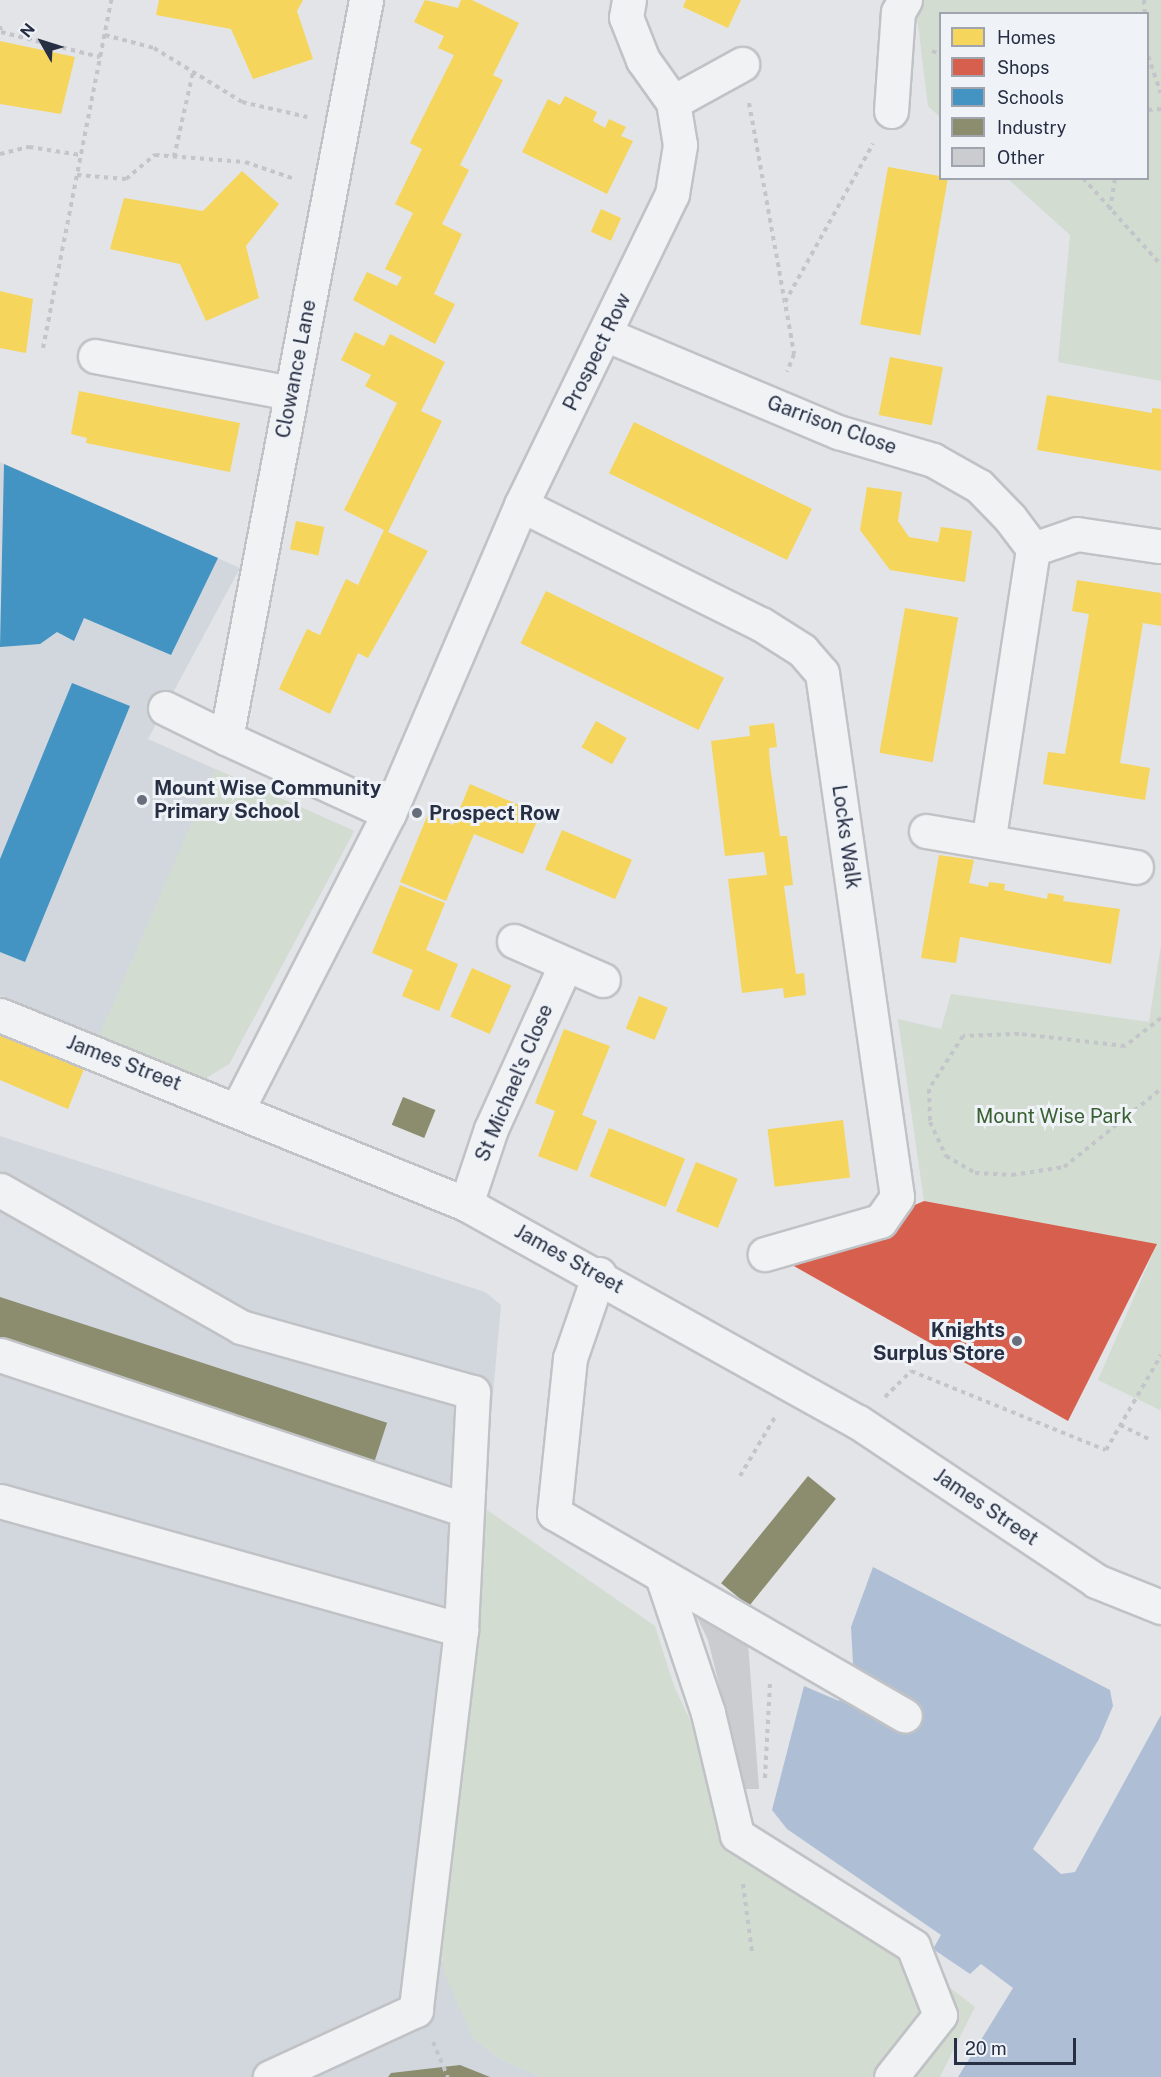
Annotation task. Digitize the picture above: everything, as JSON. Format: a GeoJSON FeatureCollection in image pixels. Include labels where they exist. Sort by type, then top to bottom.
{"type":"FeatureCollection","features":[{"type":"Feature","properties":{"kind":"street","name":"Clowance Lane"},"geometry":{"type":"LineString","coordinates":[[226,738],[366,0]]}},
{"type":"Feature","properties":{"kind":"street"},"geometry":{"type":"LineString","coordinates":[[629,0],[626,17],[644,60],[673,102],[742,64]]}},
{"type":"Feature","properties":{"kind":"street"},"geometry":{"type":"LineString","coordinates":[[891,111],[898,12],[904,0]]}},
{"type":"Feature","properties":{"kind":"street","name":"Prospect Row"},"geometry":{"type":"LineString","coordinates":[[238,1108],[389,813],[521,505],[607,335],[672,194],[680,146],[673,102]]}},
{"type":"Feature","properties":{"kind":"street","name":"Garrison Close"},"geometry":{"type":"LineString","coordinates":[[607,335],[776,406],[933,460],[980,486],[1033,549]]}},
{"type":"Feature","properties":{"kind":"street"},"geometry":{"type":"LineString","coordinates":[[95,356],[291,393]]}},
{"type":"Feature","properties":{"kind":"street","name":"Locks Walk"},"geometry":{"type":"LineString","coordinates":[[521,505],[761,624],[802,650],[822,673],[897,1197],[880,1221],[765,1254]]}},
{"type":"Feature","properties":{"kind":"street"},"geometry":{"type":"LineString","coordinates":[[989,838],[1033,549],[1077,534],[1158,546]]}},
{"type":"Feature","properties":{"kind":"street"},"geometry":{"type":"LineString","coordinates":[[165,708],[389,813]]}},
{"type":"Feature","properties":{"kind":"street"},"geometry":{"type":"LineString","coordinates":[[926,831],[989,838],[1136,867]]}},
{"type":"Feature","properties":{"kind":"street"},"geometry":{"type":"LineString","coordinates":[[514,941],[603,980]]}},
{"type":"Feature","properties":{"kind":"street","name":"St Michael's Close"},"geometry":{"type":"LineString","coordinates":[[466,1204],[491,1130],[566,964]]}},
{"type":"Feature","properties":{"kind":"street","name":"James Street"},"geometry":{"type":"LineString","coordinates":[[0,1015],[238,1108],[466,1204],[599,1274],[792,1390],[858,1422],[1096,1581],[1161,1607]]}},
{"type":"Feature","properties":{"kind":"street"},"geometry":{"type":"LineString","coordinates":[[0,1190],[241,1327],[473,1392],[460,1630],[416,2010],[270,2077]]}},
{"type":"Feature","properties":{"kind":"street"},"geometry":{"type":"LineString","coordinates":[[599,1274],[570,1358],[554,1513],[663,1579],[905,1716]]}},
{"type":"Feature","properties":{"kind":"street"},"geometry":{"type":"LineString","coordinates":[[0,1355],[467,1510]]}},
{"type":"Feature","properties":{"kind":"street"},"geometry":{"type":"LineString","coordinates":[[0,1501],[460,1630]]}},
{"type":"Feature","properties":{"kind":"street"},"geometry":{"type":"LineString","coordinates":[[663,1579],[708,1713],[737,1835],[913,1946],[940,2015],[891,2077]]}},
{"type":"Feature","properties":{"kind":"path"},"geometry":{"type":"LineString","coordinates":[[43,348],[111,0]]}},
{"type":"Feature","properties":{"kind":"path"},"geometry":{"type":"LineString","coordinates":[[0,26],[1,32],[100,57]]}},
{"type":"Feature","properties":{"kind":"path"},"geometry":{"type":"LineString","coordinates":[[105,35],[154,48],[242,102],[342,126]]}},
{"type":"Feature","properties":{"kind":"path"},"geometry":{"type":"LineString","coordinates":[[1149,59],[1161,93]]}},
{"type":"Feature","properties":{"kind":"path"},"geometry":{"type":"LineString","coordinates":[[742,64],[794,354],[776,406]]}},
{"type":"Feature","properties":{"kind":"path"},"geometry":{"type":"LineString","coordinates":[[174,157],[193,72]]}},
{"type":"Feature","properties":{"kind":"path"},"geometry":{"type":"LineString","coordinates":[[784,303],[891,111]]}},
{"type":"Feature","properties":{"kind":"path"},"geometry":{"type":"LineString","coordinates":[[0,154],[29,147],[80,155]]}},
{"type":"Feature","properties":{"kind":"path"},"geometry":{"type":"LineString","coordinates":[[77,175],[126,179],[155,155],[245,162],[330,191]]}},
{"type":"Feature","properties":{"kind":"path"},"geometry":{"type":"LineString","coordinates":[[1085,180],[1110,211],[1161,265]]}},
{"type":"Feature","properties":{"kind":"path"},"geometry":{"type":"LineString","coordinates":[[1110,211],[1115,180]]}},
{"type":"Feature","properties":{"kind":"path"},"geometry":{"type":"LineString","coordinates":[[1161,1018],[1125,1046],[1019,1034],[963,1036],[929,1089],[930,1122],[946,1156],[975,1173],[1012,1175],[1064,1167],[1161,1089]]}},
{"type":"Feature","properties":{"kind":"path"},"geometry":{"type":"LineString","coordinates":[[858,1422],[911,1371],[1106,1450],[1161,1355]]}},
{"type":"Feature","properties":{"kind":"path"},"geometry":{"type":"LineString","coordinates":[[740,1476],[792,1390]]}},
{"type":"Feature","properties":{"kind":"path"},"geometry":{"type":"LineString","coordinates":[[1120,1425],[1149,1439]]}},
{"type":"Feature","properties":{"kind":"path"},"geometry":{"type":"LineString","coordinates":[[765,1785],[766,1704],[780,1646]]}},
{"type":"Feature","properties":{"kind":"path"},"geometry":{"type":"LineString","coordinates":[[737,1835],[752,1952]]}},
{"type":"Feature","properties":{"kind":"shaded area","name":"Mount Wise Community Primary School"},"geometry":{"type":"Polygon","coordinates":[[[0,462],[240,568],[148,739],[354,831],[229,1064],[204,1079],[0,995],[0,462]]]}},
{"type":"Feature","properties":{"kind":"shaded area"},"geometry":{"type":"Polygon","coordinates":[[[0,1136],[485,1292],[501,1305],[442,1960],[473,2038],[500,2059],[541,2077],[0,2077],[0,1136]]]}},
{"type":"Feature","properties":{"kind":"green space"},"geometry":{"type":"Polygon","coordinates":[[[915,0],[1161,0],[1161,381],[1058,362],[1070,235],[1009,180],[1149,180],[1149,12],[939,12],[939,116],[928,106],[915,0]]]}},
{"type":"Feature","properties":{"kind":"green space"},"geometry":{"type":"Polygon","coordinates":[[[215,769],[354,831],[229,1064],[204,1079],[99,1036],[215,769]]]}},
{"type":"Feature","properties":{"kind":"green space","name":"Mount Wise Park"},"geometry":{"type":"Polygon","coordinates":[[[1161,945],[1160,1410],[1098,1380],[1157,1244],[924,1201],[898,1019],[941,1029],[951,994],[1149,1022],[1161,945]]]}},
{"type":"Feature","properties":{"kind":"green space"},"geometry":{"type":"Polygon","coordinates":[[[484,1508],[655,1626],[674,1686],[739,1824],[975,2007],[940,2077],[541,2077],[500,2059],[473,2038],[444,1972],[442,1952],[484,1508]]]}},
{"type":"Feature","properties":{"kind":"water"},"geometry":{"type":"Polygon","coordinates":[[[873,1567],[1110,1690],[1113,1706],[1099,1739],[1033,1849],[1061,1874],[1075,1872],[1161,1715],[1161,2077],[958,2077],[1013,1988],[981,1964],[970,1974],[933,1949],[941,1935],[787,1829],[772,1810],[804,1686],[839,1701],[853,1664],[851,1627],[873,1567]]]}},
{"type":"Feature","properties":{"kind":"building: Homes"},"geometry":{"type":"Polygon","coordinates":[[[159,0],[303,0],[297,11],[313,59],[253,79],[231,29],[156,15],[159,0]]]}},
{"type":"Feature","properties":{"kind":"building: Homes"},"geometry":{"type":"Polygon","coordinates":[[[425,0],[458,8],[461,0],[472,0],[519,23],[493,75],[503,80],[460,165],[469,170],[442,224],[462,234],[434,294],[455,304],[435,344],[353,300],[367,272],[397,286],[402,277],[385,269],[413,213],[395,204],[422,149],[410,143],[454,55],[438,48],[444,36],[414,22],[425,0]]]}},
{"type":"Feature","properties":{"kind":"building: Homes"},"geometry":{"type":"Polygon","coordinates":[[[686,0],[741,0],[728,28],[683,7],[686,0]]]}},
{"type":"Feature","properties":{"kind":"building: Homes"},"geometry":{"type":"Polygon","coordinates":[[[0,41],[75,57],[61,114],[0,104],[0,41]]]}},
{"type":"Feature","properties":{"kind":"building: Homes"},"geometry":{"type":"Polygon","coordinates":[[[565,96],[597,112],[593,121],[605,128],[609,119],[626,127],[621,136],[633,141],[607,194],[522,152],[548,99],[560,105],[565,96]]]}},
{"type":"Feature","properties":{"kind":"building: Homes"},"geometry":{"type":"Polygon","coordinates":[[[888,167],[939,176],[939,180],[948,180],[920,335],[860,325],[888,167]]]}},
{"type":"Feature","properties":{"kind":"building: Homes"},"geometry":{"type":"Polygon","coordinates":[[[242,171],[279,204],[246,246],[259,298],[206,321],[180,264],[110,249],[124,198],[203,211],[242,171]]]}},
{"type":"Feature","properties":{"kind":"building: Homes"},"geometry":{"type":"Polygon","coordinates":[[[601,209],[621,218],[611,241],[591,232],[601,209]]]}},
{"type":"Feature","properties":{"kind":"building: Homes"},"geometry":{"type":"Polygon","coordinates":[[[0,291],[33,299],[26,353],[0,348],[0,291]]]}},
{"type":"Feature","properties":{"kind":"building: Homes"},"geometry":{"type":"Polygon","coordinates":[[[355,332],[384,346],[390,334],[445,362],[421,411],[442,421],[388,532],[428,551],[368,658],[358,653],[330,714],[279,689],[307,629],[320,635],[346,579],[358,585],[384,530],[344,510],[397,403],[365,386],[371,375],[341,360],[355,332]]]}},
{"type":"Feature","properties":{"kind":"building: Homes"},"geometry":{"type":"Polygon","coordinates":[[[890,357],[943,367],[932,425],[879,415],[890,357]]]}},
{"type":"Feature","properties":{"kind":"building: Homes"},"geometry":{"type":"Polygon","coordinates":[[[79,391],[240,423],[230,472],[86,443],[87,438],[71,434],[79,391]]]}},
{"type":"Feature","properties":{"kind":"building: Homes"},"geometry":{"type":"Polygon","coordinates":[[[1047,395],[1152,413],[1152,408],[1161,409],[1161,471],[1037,450],[1047,395]]]}},
{"type":"Feature","properties":{"kind":"building: Homes"},"geometry":{"type":"Polygon","coordinates":[[[634,422],[812,509],[787,560],[609,473],[634,422]]]}},
{"type":"Feature","properties":{"kind":"building: Homes"},"geometry":{"type":"Polygon","coordinates":[[[867,487],[902,492],[898,521],[909,537],[938,542],[941,527],[972,531],[965,582],[890,570],[860,530],[867,487]]]}},
{"type":"Feature","properties":{"kind":"building: Homes"},"geometry":{"type":"Polygon","coordinates":[[[296,521],[324,527],[318,555],[290,549],[296,521]]]}},
{"type":"Feature","properties":{"kind":"building: Homes"},"geometry":{"type":"Polygon","coordinates":[[[1077,580],[1161,593],[1161,626],[1143,623],[1120,763],[1150,768],[1145,800],[1043,784],[1048,752],[1065,754],[1089,614],[1072,611],[1077,580]]]}},
{"type":"Feature","properties":{"kind":"building: Homes"},"geometry":{"type":"Polygon","coordinates":[[[546,591],[724,678],[699,730],[521,643],[546,591]]]}},
{"type":"Feature","properties":{"kind":"building: Homes"},"geometry":{"type":"Polygon","coordinates":[[[905,608],[958,617],[933,762],[879,753],[905,608]]]}},
{"type":"Feature","properties":{"kind":"building: Homes"},"geometry":{"type":"Polygon","coordinates":[[[596,721],[627,738],[612,764],[581,747],[596,721]]]}},
{"type":"Feature","properties":{"kind":"building: Homes"},"geometry":{"type":"Polygon","coordinates":[[[774,723],[777,747],[769,748],[770,765],[780,836],[787,836],[793,885],[784,886],[796,974],[804,973],[806,995],[784,998],[783,988],[742,993],[728,879],[767,875],[764,852],[725,856],[711,741],[750,736],[749,726],[774,723]]]}},
{"type":"Feature","properties":{"kind":"building: Homes"},"geometry":{"type":"Polygon","coordinates":[[[470,784],[540,814],[523,854],[474,834],[446,901],[400,882],[428,814],[453,825],[470,784]]]}},
{"type":"Feature","properties":{"kind":"building: Homes"},"geometry":{"type":"Polygon","coordinates":[[[562,830],[632,860],[615,899],[545,870],[562,830]]]}},
{"type":"Feature","properties":{"kind":"building: Homes"},"geometry":{"type":"Polygon","coordinates":[[[939,855],[974,860],[969,883],[988,887],[989,882],[1005,884],[1004,890],[1047,899],[1048,893],[1064,896],[1063,901],[1120,909],[1111,964],[960,937],[956,963],[921,958],[939,855]]]}},
{"type":"Feature","properties":{"kind":"building: Homes"},"geometry":{"type":"Polygon","coordinates":[[[400,885],[445,903],[426,950],[458,964],[439,1011],[402,996],[413,970],[372,953],[400,885]]]}},
{"type":"Feature","properties":{"kind":"building: Homes"},"geometry":{"type":"Polygon","coordinates":[[[472,968],[511,985],[490,1034],[450,1016],[472,968]]]}},
{"type":"Feature","properties":{"kind":"building: Homes"},"geometry":{"type":"Polygon","coordinates":[[[639,996],[668,1008],[655,1040],[626,1028],[639,996]]]}},
{"type":"Feature","properties":{"kind":"building: Homes"},"geometry":{"type":"Polygon","coordinates":[[[564,1029],[610,1046],[582,1115],[597,1121],[577,1171],[538,1156],[555,1111],[535,1103],[564,1029]]]}},
{"type":"Feature","properties":{"kind":"building: Homes"},"geometry":{"type":"Polygon","coordinates":[[[0,1034],[84,1069],[68,1109],[0,1080],[0,1034]]]}},
{"type":"Feature","properties":{"kind":"building: Homes"},"geometry":{"type":"Polygon","coordinates":[[[843,1120],[850,1178],[775,1187],[768,1129],[843,1120]]]}},
{"type":"Feature","properties":{"kind":"building: Homes"},"geometry":{"type":"Polygon","coordinates":[[[609,1128],[685,1159],[666,1207],[590,1176],[609,1128]]]}},
{"type":"Feature","properties":{"kind":"building: Homes"},"geometry":{"type":"Polygon","coordinates":[[[696,1162],[738,1179],[718,1228],[676,1211],[696,1162]]]}},
{"type":"Feature","properties":{"kind":"building: Shops","name":"Knights Surplus Store"},"geometry":{"type":"Polygon","coordinates":[[[924,1201],[1157,1244],[1068,1421],[785,1261],[924,1201]]]}},
{"type":"Feature","properties":{"kind":"building: Schools"},"geometry":{"type":"Polygon","coordinates":[[[4,464],[218,558],[171,655],[84,618],[74,641],[57,632],[40,644],[0,647],[4,464]]]}},
{"type":"Feature","properties":{"kind":"building: Schools"},"geometry":{"type":"Polygon","coordinates":[[[72,683],[130,706],[25,962],[0,952],[0,859],[72,683]]]}},
{"type":"Feature","properties":{"kind":"building: Industry"},"geometry":{"type":"Polygon","coordinates":[[[403,1097],[435,1110],[424,1138],[392,1125],[403,1097]]]}},
{"type":"Feature","properties":{"kind":"building: Industry"},"geometry":{"type":"Polygon","coordinates":[[[0,1297],[387,1423],[374,1462],[0,1340],[0,1297]]]}},
{"type":"Feature","properties":{"kind":"building: Industry"},"geometry":{"type":"Polygon","coordinates":[[[808,1476],[836,1499],[749,1606],[721,1583],[808,1476]]]}},
{"type":"Feature","properties":{"kind":"building: Industry"},"geometry":{"type":"Polygon","coordinates":[[[460,2065],[490,2077],[388,2077],[391,2073],[460,2065]]]}},
{"type":"Feature","properties":{"kind":"building: Other"},"geometry":{"type":"Polygon","coordinates":[[[689,1601],[748,1643],[759,1789],[745,1789],[708,1640],[689,1601]]]}},
{"type":"Feature","properties":{"kind":"place","name":"Mount Wise Community Primary School"},"geometry":{"type":"Point","coordinates":[142,800]}},
{"type":"Feature","properties":{"kind":"place","name":"Prospect Row"},"geometry":{"type":"Point","coordinates":[417,813]}},
{"type":"Feature","properties":{"kind":"place","name":"Knights Surplus Store"},"geometry":{"type":"Point","coordinates":[1017,1341]}}]}
